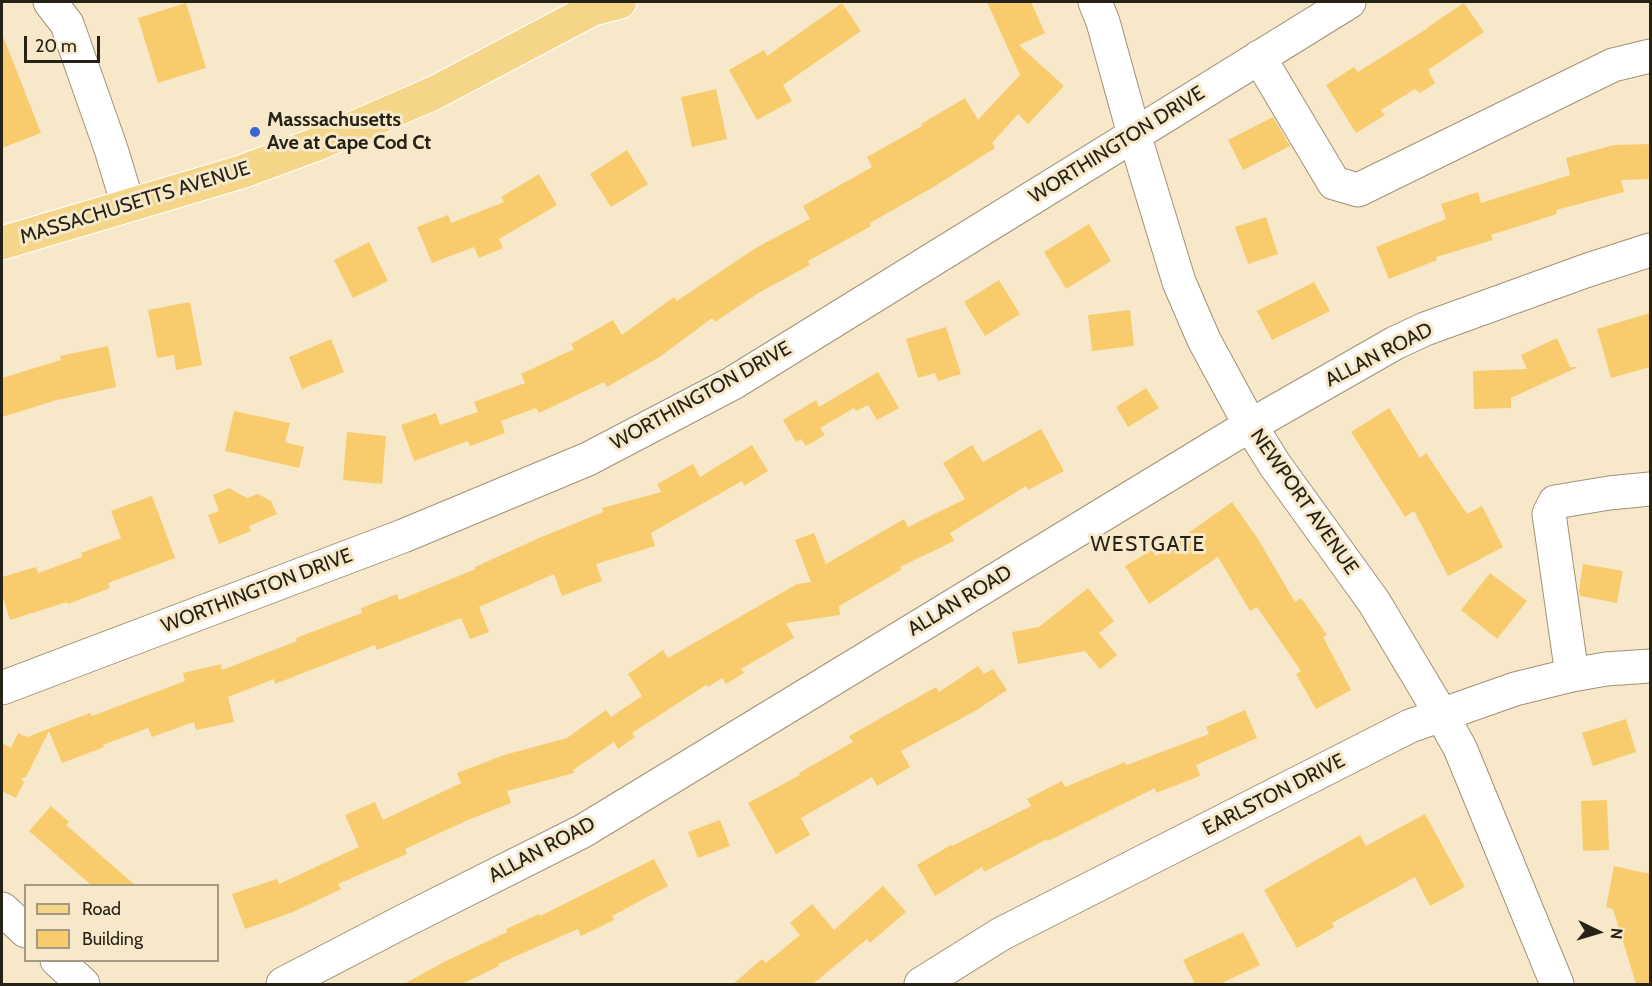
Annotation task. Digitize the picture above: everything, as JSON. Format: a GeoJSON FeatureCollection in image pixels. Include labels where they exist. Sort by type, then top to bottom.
{"type":"FeatureCollection","features":[{"type":"Feature","properties":{"kind":"main road","name":"MASSACHUSETTS AVENUE"},"geometry":{"type":"LineString","coordinates":[[2,243],[241,172],[317,144],[434,93],[604,4]]}},
{"type":"Feature","properties":{"kind":"street"},"geometry":{"type":"LineString","coordinates":[[50,2],[67,24],[128,205]]}},
{"type":"Feature","properties":{"kind":"street","name":"NEWPORT AVENUE"},"geometry":{"type":"LineString","coordinates":[[1095,2],[1103,22],[1179,282],[1204,340],[1250,425],[1275,465],[1374,602],[1460,748],[1557,984]]}},
{"type":"Feature","properties":{"kind":"street","name":"WORTHINGTON DRIVE"},"geometry":{"type":"LineString","coordinates":[[2,688],[403,536],[588,459],[732,383],[1259,57],[1328,7]]}},
{"type":"Feature","properties":{"kind":"street"},"geometry":{"type":"LineString","coordinates":[[1259,57],[1334,183],[1358,190],[1613,65],[1650,56]]}},
{"type":"Feature","properties":{"kind":"street","name":"ALLAN ROAD"},"geometry":{"type":"LineString","coordinates":[[283,984],[583,831],[1250,425],[1395,343],[1425,329],[1650,250]]}},
{"type":"Feature","properties":{"kind":"street"},"geometry":{"type":"LineString","coordinates":[[1572,675],[1549,514],[1555,501],[1650,489]]}},
{"type":"Feature","properties":{"kind":"street","name":"EARLSTON DRIVE"},"geometry":{"type":"LineString","coordinates":[[921,984],[1001,934],[1410,726],[1515,689],[1606,669],[1650,666]]}},
{"type":"Feature","properties":{"kind":"street"},"geometry":{"type":"LineString","coordinates":[[2,909],[24,929]]}},
{"type":"Feature","properties":{"kind":"street"},"geometry":{"type":"LineString","coordinates":[[59,962],[83,984]]}},
{"type":"Feature","properties":{"kind":"building"},"geometry":{"type":"Polygon","coordinates":[[[987,2],[1031,2],[1045,33],[1019,45],[1064,86],[1028,124],[1018,114],[992,143],[995,148],[870,223],[871,226],[808,261],[810,265],[760,292],[715,322],[712,318],[661,356],[607,387],[604,382],[539,413],[536,408],[501,421],[505,433],[470,446],[468,441],[414,461],[401,425],[436,413],[440,425],[478,412],[474,402],[525,383],[521,374],[574,349],[571,344],[613,320],[622,335],[674,297],[677,301],[754,249],[810,219],[803,206],[872,167],[867,157],[922,126],[921,124],[965,98],[978,120],[1020,75],[987,2]]]}},
{"type":"Feature","properties":{"kind":"building"},"geometry":{"type":"Polygon","coordinates":[[[186,3],[206,68],[158,83],[138,18],[186,3]]]}},
{"type":"Feature","properties":{"kind":"building"},"geometry":{"type":"Polygon","coordinates":[[[842,3],[861,31],[783,85],[792,101],[757,120],[729,70],[764,50],[767,56],[842,3]]]}},
{"type":"Feature","properties":{"kind":"building"},"geometry":{"type":"Polygon","coordinates":[[[1464,3],[1484,32],[1428,70],[1435,83],[1420,93],[1415,89],[1381,110],[1385,115],[1356,133],[1326,85],[1354,67],[1358,72],[1464,3]]]}},
{"type":"Feature","properties":{"kind":"building"},"geometry":{"type":"Polygon","coordinates":[[[2,36],[41,133],[2,148],[2,36]]]}},
{"type":"Feature","properties":{"kind":"building"},"geometry":{"type":"Polygon","coordinates":[[[716,89],[727,139],[692,147],[681,97],[716,89]]]}},
{"type":"Feature","properties":{"kind":"building"},"geometry":{"type":"Polygon","coordinates":[[[1273,117],[1290,146],[1243,170],[1228,140],[1273,117]]]}},
{"type":"Feature","properties":{"kind":"building"},"geometry":{"type":"Polygon","coordinates":[[[1650,144],[1650,179],[1621,180],[1624,192],[1556,210],[1557,214],[1491,235],[1493,240],[1436,257],[1437,260],[1389,279],[1376,247],[1446,219],[1441,204],[1478,192],[1481,203],[1570,175],[1566,158],[1614,145],[1650,144]]]}},
{"type":"Feature","properties":{"kind":"building"},"geometry":{"type":"Polygon","coordinates":[[[627,150],[648,184],[611,207],[590,174],[627,150]]]}},
{"type":"Feature","properties":{"kind":"building"},"geometry":{"type":"Polygon","coordinates":[[[539,174],[557,205],[499,239],[503,248],[479,258],[474,247],[432,263],[417,227],[448,215],[451,223],[504,202],[501,197],[539,174]]]}},
{"type":"Feature","properties":{"kind":"building"},"geometry":{"type":"Polygon","coordinates":[[[1266,217],[1278,254],[1248,264],[1235,227],[1266,217]]]}},
{"type":"Feature","properties":{"kind":"building"},"geometry":{"type":"Polygon","coordinates":[[[1089,224],[1111,261],[1066,289],[1044,252],[1089,224]]]}},
{"type":"Feature","properties":{"kind":"building"},"geometry":{"type":"Polygon","coordinates":[[[369,242],[388,281],[353,298],[334,260],[369,242]]]}},
{"type":"Feature","properties":{"kind":"building"},"geometry":{"type":"Polygon","coordinates":[[[999,280],[1020,314],[985,336],[964,302],[999,280]]]}},
{"type":"Feature","properties":{"kind":"building"},"geometry":{"type":"Polygon","coordinates":[[[1314,282],[1330,311],[1272,340],[1257,311],[1314,282]]]}},
{"type":"Feature","properties":{"kind":"building"},"geometry":{"type":"Polygon","coordinates":[[[190,302],[202,365],[176,370],[174,355],[157,358],[148,310],[190,302]]]}},
{"type":"Feature","properties":{"kind":"building"},"geometry":{"type":"Polygon","coordinates":[[[1130,310],[1134,346],[1092,351],[1088,315],[1130,310]]]}},
{"type":"Feature","properties":{"kind":"building"},"geometry":{"type":"Polygon","coordinates":[[[1650,313],[1650,367],[1611,378],[1597,329],[1650,313]]]}},
{"type":"Feature","properties":{"kind":"building"},"geometry":{"type":"Polygon","coordinates":[[[946,327],[961,374],[938,381],[935,373],[918,378],[906,339],[946,327]]]}},
{"type":"Feature","properties":{"kind":"building"},"geometry":{"type":"Polygon","coordinates":[[[1557,338],[1570,367],[1578,367],[1511,398],[1511,408],[1474,409],[1473,371],[1527,369],[1521,355],[1557,338]]]}},
{"type":"Feature","properties":{"kind":"building"},"geometry":{"type":"Polygon","coordinates":[[[331,339],[344,372],[302,389],[289,357],[331,339]]]}},
{"type":"Feature","properties":{"kind":"building"},"geometry":{"type":"Polygon","coordinates":[[[108,346],[116,387],[57,400],[2,417],[2,378],[61,360],[60,356],[108,346]]]}},
{"type":"Feature","properties":{"kind":"building"},"geometry":{"type":"Polygon","coordinates":[[[878,372],[899,408],[877,420],[868,405],[856,411],[854,408],[820,428],[825,435],[806,446],[801,439],[796,442],[783,420],[816,400],[819,407],[878,372]]]}},
{"type":"Feature","properties":{"kind":"building"},"geometry":{"type":"Polygon","coordinates":[[[1146,388],[1159,408],[1128,427],[1116,407],[1146,388]]]}},
{"type":"Feature","properties":{"kind":"building"},"geometry":{"type":"Polygon","coordinates":[[[1389,408],[1420,458],[1426,453],[1467,514],[1482,506],[1503,547],[1448,576],[1414,511],[1405,517],[1351,432],[1389,408]]]}},
{"type":"Feature","properties":{"kind":"building"},"geometry":{"type":"Polygon","coordinates":[[[234,411],[290,423],[285,442],[304,447],[299,468],[225,451],[234,411]]]}},
{"type":"Feature","properties":{"kind":"building"},"geometry":{"type":"Polygon","coordinates":[[[1041,429],[1064,471],[1028,490],[1026,486],[950,533],[954,541],[900,567],[901,570],[839,606],[840,615],[786,623],[794,638],[741,669],[744,673],[726,684],[722,678],[708,687],[706,685],[632,733],[635,737],[618,749],[614,742],[573,770],[574,773],[507,791],[511,803],[405,849],[407,854],[338,884],[341,889],[293,912],[245,929],[232,894],[277,879],[279,884],[359,847],[345,815],[375,802],[383,820],[461,783],[457,773],[504,755],[567,738],[606,710],[611,717],[642,696],[628,674],[663,650],[668,658],[797,584],[811,582],[795,540],[814,533],[826,564],[904,519],[908,527],[965,499],[943,463],[972,445],[983,462],[1041,429]]]}},
{"type":"Feature","properties":{"kind":"building"},"geometry":{"type":"Polygon","coordinates":[[[347,432],[386,436],[382,484],[343,480],[347,432]]]}},
{"type":"Feature","properties":{"kind":"building"},"geometry":{"type":"Polygon","coordinates":[[[752,445],[768,471],[744,486],[742,481],[651,533],[655,546],[596,564],[602,581],[562,596],[554,574],[479,607],[489,632],[470,639],[461,618],[377,650],[375,645],[275,684],[274,679],[228,697],[234,722],[196,730],[194,722],[152,737],[148,728],[62,763],[49,731],[26,777],[21,779],[24,782],[16,798],[2,791],[2,743],[11,748],[18,733],[27,737],[90,713],[92,716],[185,681],[183,673],[221,664],[222,670],[297,641],[296,638],[362,613],[361,608],[397,594],[399,600],[476,569],[475,567],[539,538],[603,512],[602,508],[661,492],[657,484],[693,464],[700,477],[752,445]]]}},
{"type":"Feature","properties":{"kind":"building"},"geometry":{"type":"Polygon","coordinates":[[[229,488],[247,498],[258,494],[271,501],[277,514],[249,526],[251,531],[219,544],[208,515],[219,511],[213,495],[229,488]]]}},
{"type":"Feature","properties":{"kind":"building"},"geometry":{"type":"Polygon","coordinates":[[[152,496],[175,558],[108,583],[110,588],[68,604],[67,602],[10,620],[2,594],[2,577],[36,567],[38,573],[82,557],[81,553],[121,538],[111,511],[152,496]]]}},
{"type":"Feature","properties":{"kind":"building"},"geometry":{"type":"Polygon","coordinates":[[[1232,502],[1258,539],[1295,602],[1301,598],[1327,635],[1323,637],[1351,690],[1316,709],[1296,674],[1301,671],[1257,607],[1250,611],[1218,557],[1149,604],[1125,566],[1152,550],[1156,556],[1232,502]]]}},
{"type":"Feature","properties":{"kind":"building"},"geometry":{"type":"Polygon","coordinates":[[[1583,564],[1623,571],[1617,603],[1580,596],[1583,564]]]}},
{"type":"Feature","properties":{"kind":"building"},"geometry":{"type":"Polygon","coordinates":[[[1490,573],[1527,601],[1497,639],[1461,610],[1490,573]]]}},
{"type":"Feature","properties":{"kind":"building"},"geometry":{"type":"Polygon","coordinates":[[[1088,588],[1114,621],[1099,633],[1117,655],[1100,669],[1085,651],[1018,664],[1012,632],[1039,627],[1088,588]]]}},
{"type":"Feature","properties":{"kind":"building"},"geometry":{"type":"Polygon","coordinates":[[[978,666],[984,674],[993,669],[1007,690],[975,711],[901,751],[910,767],[877,786],[872,777],[801,818],[810,835],[776,854],[748,803],[800,775],[799,773],[853,742],[849,736],[936,687],[939,692],[978,666]]]}},
{"type":"Feature","properties":{"kind":"building"},"geometry":{"type":"Polygon","coordinates":[[[1245,710],[1257,738],[1196,765],[1200,776],[1156,793],[1155,788],[1048,841],[1047,839],[984,872],[982,867],[935,896],[917,865],[951,845],[1031,806],[1027,799],[1062,781],[1065,787],[1125,762],[1127,765],[1209,734],[1206,727],[1245,710]]]}},
{"type":"Feature","properties":{"kind":"building"},"geometry":{"type":"Polygon","coordinates":[[[1626,719],[1636,752],[1593,766],[1582,733],[1626,719]]]}},
{"type":"Feature","properties":{"kind":"building"},"geometry":{"type":"Polygon","coordinates":[[[1607,800],[1609,850],[1583,851],[1581,801],[1607,800]]]}},
{"type":"Feature","properties":{"kind":"building"},"geometry":{"type":"Polygon","coordinates":[[[51,806],[69,822],[66,825],[134,884],[90,884],[29,831],[51,806]]]}},
{"type":"Feature","properties":{"kind":"building"},"geometry":{"type":"Polygon","coordinates":[[[1425,814],[1465,887],[1430,906],[1415,877],[1332,923],[1334,927],[1297,948],[1264,890],[1360,835],[1366,846],[1425,814]]]}},
{"type":"Feature","properties":{"kind":"building"},"geometry":{"type":"Polygon","coordinates":[[[720,820],[730,846],[698,858],[688,832],[720,820]]]}},
{"type":"Feature","properties":{"kind":"building"},"geometry":{"type":"Polygon","coordinates":[[[654,859],[668,886],[612,916],[614,920],[581,936],[578,929],[498,964],[499,966],[462,984],[404,984],[507,932],[506,929],[539,914],[540,916],[654,859]]]}},
{"type":"Feature","properties":{"kind":"building"},"geometry":{"type":"Polygon","coordinates":[[[1614,866],[1650,874],[1650,984],[1636,984],[1613,909],[1606,907],[1614,866]]]}},
{"type":"Feature","properties":{"kind":"building"},"geometry":{"type":"Polygon","coordinates":[[[883,886],[906,912],[870,943],[867,939],[813,984],[733,984],[762,959],[766,963],[800,935],[790,923],[812,904],[834,930],[883,886]]]}},
{"type":"Feature","properties":{"kind":"building"},"geometry":{"type":"Polygon","coordinates":[[[1243,932],[1260,965],[1220,984],[1195,984],[1183,960],[1243,932]]]}},
{"type":"Feature","properties":{"kind":"place","name":"Masssachusetts Ave at Cape Cod Ct"},"geometry":{"type":"Point","coordinates":[255,132]}},
{"type":"Feature","properties":{"kind":"district","name":"WESTGATE"},"geometry":{"type":"Point","coordinates":[1148,545]}}]}
